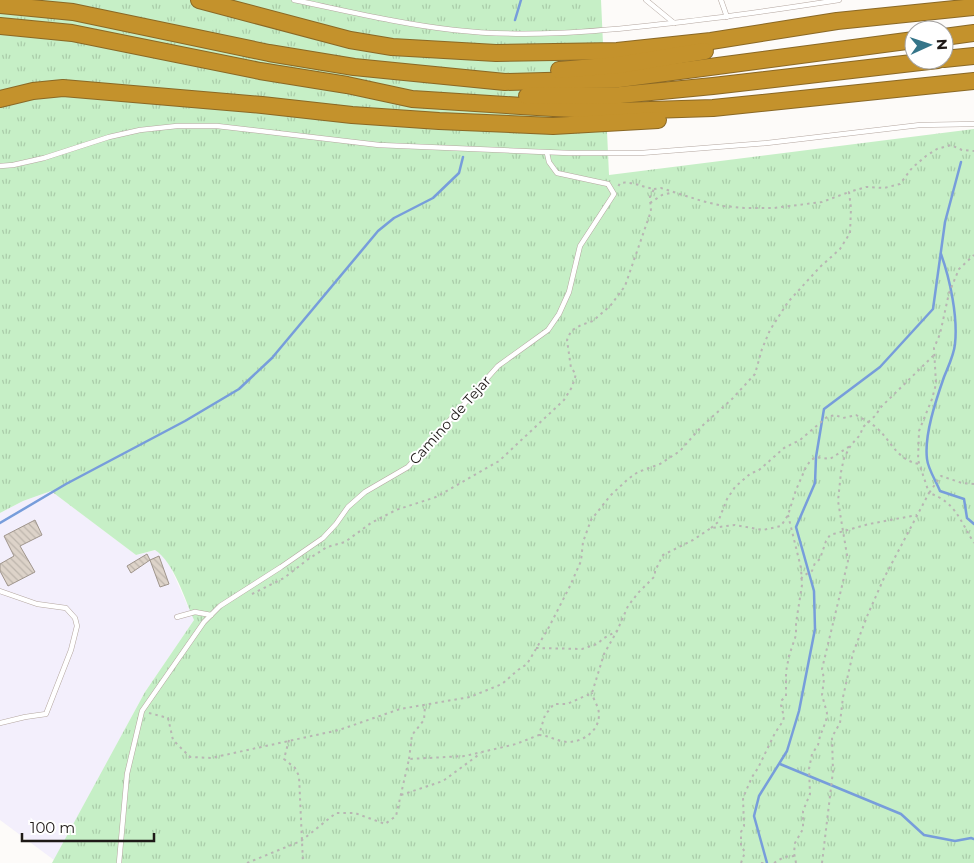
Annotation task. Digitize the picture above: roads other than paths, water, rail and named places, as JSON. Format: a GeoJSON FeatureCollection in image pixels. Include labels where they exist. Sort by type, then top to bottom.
{"type":"FeatureCollection","features":[{"type":"Feature","properties":{"kind":"highway"},"geometry":{"type":"LineString","coordinates":[[199,0],[350,40],[392,47],[496,53],[617,51],[711,41],[837,21],[974,6]]}},
{"type":"Feature","properties":{"kind":"highway"},"geometry":{"type":"LineString","coordinates":[[0,5],[73,12],[269,53],[354,67],[504,82],[619,79],[904,41]]}},
{"type":"Feature","properties":{"kind":"highway"},"geometry":{"type":"LineString","coordinates":[[440,76],[571,70],[644,62],[828,29],[877,18]]}},
{"type":"Feature","properties":{"kind":"highway"},"geometry":{"type":"LineString","coordinates":[[0,26],[72,33],[412,99],[619,111],[713,108],[974,81]]}},
{"type":"Feature","properties":{"kind":"highway"},"geometry":{"type":"LineString","coordinates":[[954,35],[974,33]]}},
{"type":"Feature","properties":{"kind":"highway"},"geometry":{"type":"LineString","coordinates":[[954,58],[974,56]]}},
{"type":"Feature","properties":{"kind":"highway"},"geometry":{"type":"LineString","coordinates":[[347,85],[416,92],[520,96],[620,95],[904,64]]}},
{"type":"Feature","properties":{"kind":"highway"},"geometry":{"type":"LineString","coordinates":[[0,99],[32,91],[63,88],[262,105],[352,115],[553,126],[715,115],[818,98]]}},
{"type":"Feature","properties":{"kind":"lane"},"geometry":{"type":"LineString","coordinates":[[294,0],[391,21],[456,30],[518,33],[594,32],[727,17],[839,0]]}},
{"type":"Feature","properties":{"kind":"lane"},"geometry":{"type":"LineString","coordinates":[[646,0],[674,23]]}},
{"type":"Feature","properties":{"kind":"lane"},"geometry":{"type":"LineString","coordinates":[[721,0],[727,17]]}},
{"type":"Feature","properties":{"kind":"lane"},"geometry":{"type":"LineString","coordinates":[[0,166],[44,158],[109,137],[140,130],[177,126],[217,126],[379,145],[547,152],[641,153],[768,143],[920,125],[974,124]]}},
{"type":"Feature","properties":{"kind":"lane","name":"Camino de Tejar"},"geometry":{"type":"LineString","coordinates":[[119,863],[127,774],[142,710],[204,622],[220,606],[323,538],[348,507],[365,492],[408,467],[498,366],[548,330],[559,314],[569,292],[580,246],[614,194],[608,184],[558,173],[549,162],[547,152]]}},
{"type":"Feature","properties":{"kind":"lane"},"geometry":{"type":"LineString","coordinates":[[0,591],[37,604],[66,608],[75,618],[77,626],[71,650],[46,714],[0,723]]}},
{"type":"Feature","properties":{"kind":"lane"},"geometry":{"type":"LineString","coordinates":[[177,617],[195,612],[211,615]]}},
{"type":"Feature","properties":{"kind":"waterway"},"geometry":{"type":"LineString","coordinates":[[515,20],[521,0]]}},
{"type":"Feature","properties":{"kind":"waterway"},"geometry":{"type":"LineString","coordinates":[[0,523],[66,484],[185,421],[239,389],[272,358],[378,231],[394,218],[433,198],[459,173],[463,157]]}},
{"type":"Feature","properties":{"kind":"waterway"},"geometry":{"type":"LineString","coordinates":[[767,863],[754,816],[759,796],[787,751],[799,711],[815,629],[814,591],[796,527],[815,483],[816,457],[824,409],[880,367],[933,309],[945,222],[961,162]]}},
{"type":"Feature","properties":{"kind":"waterway"},"geometry":{"type":"LineString","coordinates":[[941,254],[952,298],[956,333],[952,357],[931,418],[927,439],[927,459],[930,471],[940,491],[964,499],[967,518],[974,524]]}},
{"type":"Feature","properties":{"kind":"waterway"},"geometry":{"type":"LineString","coordinates":[[780,764],[901,814],[924,835],[955,841],[974,839]]}}]}
